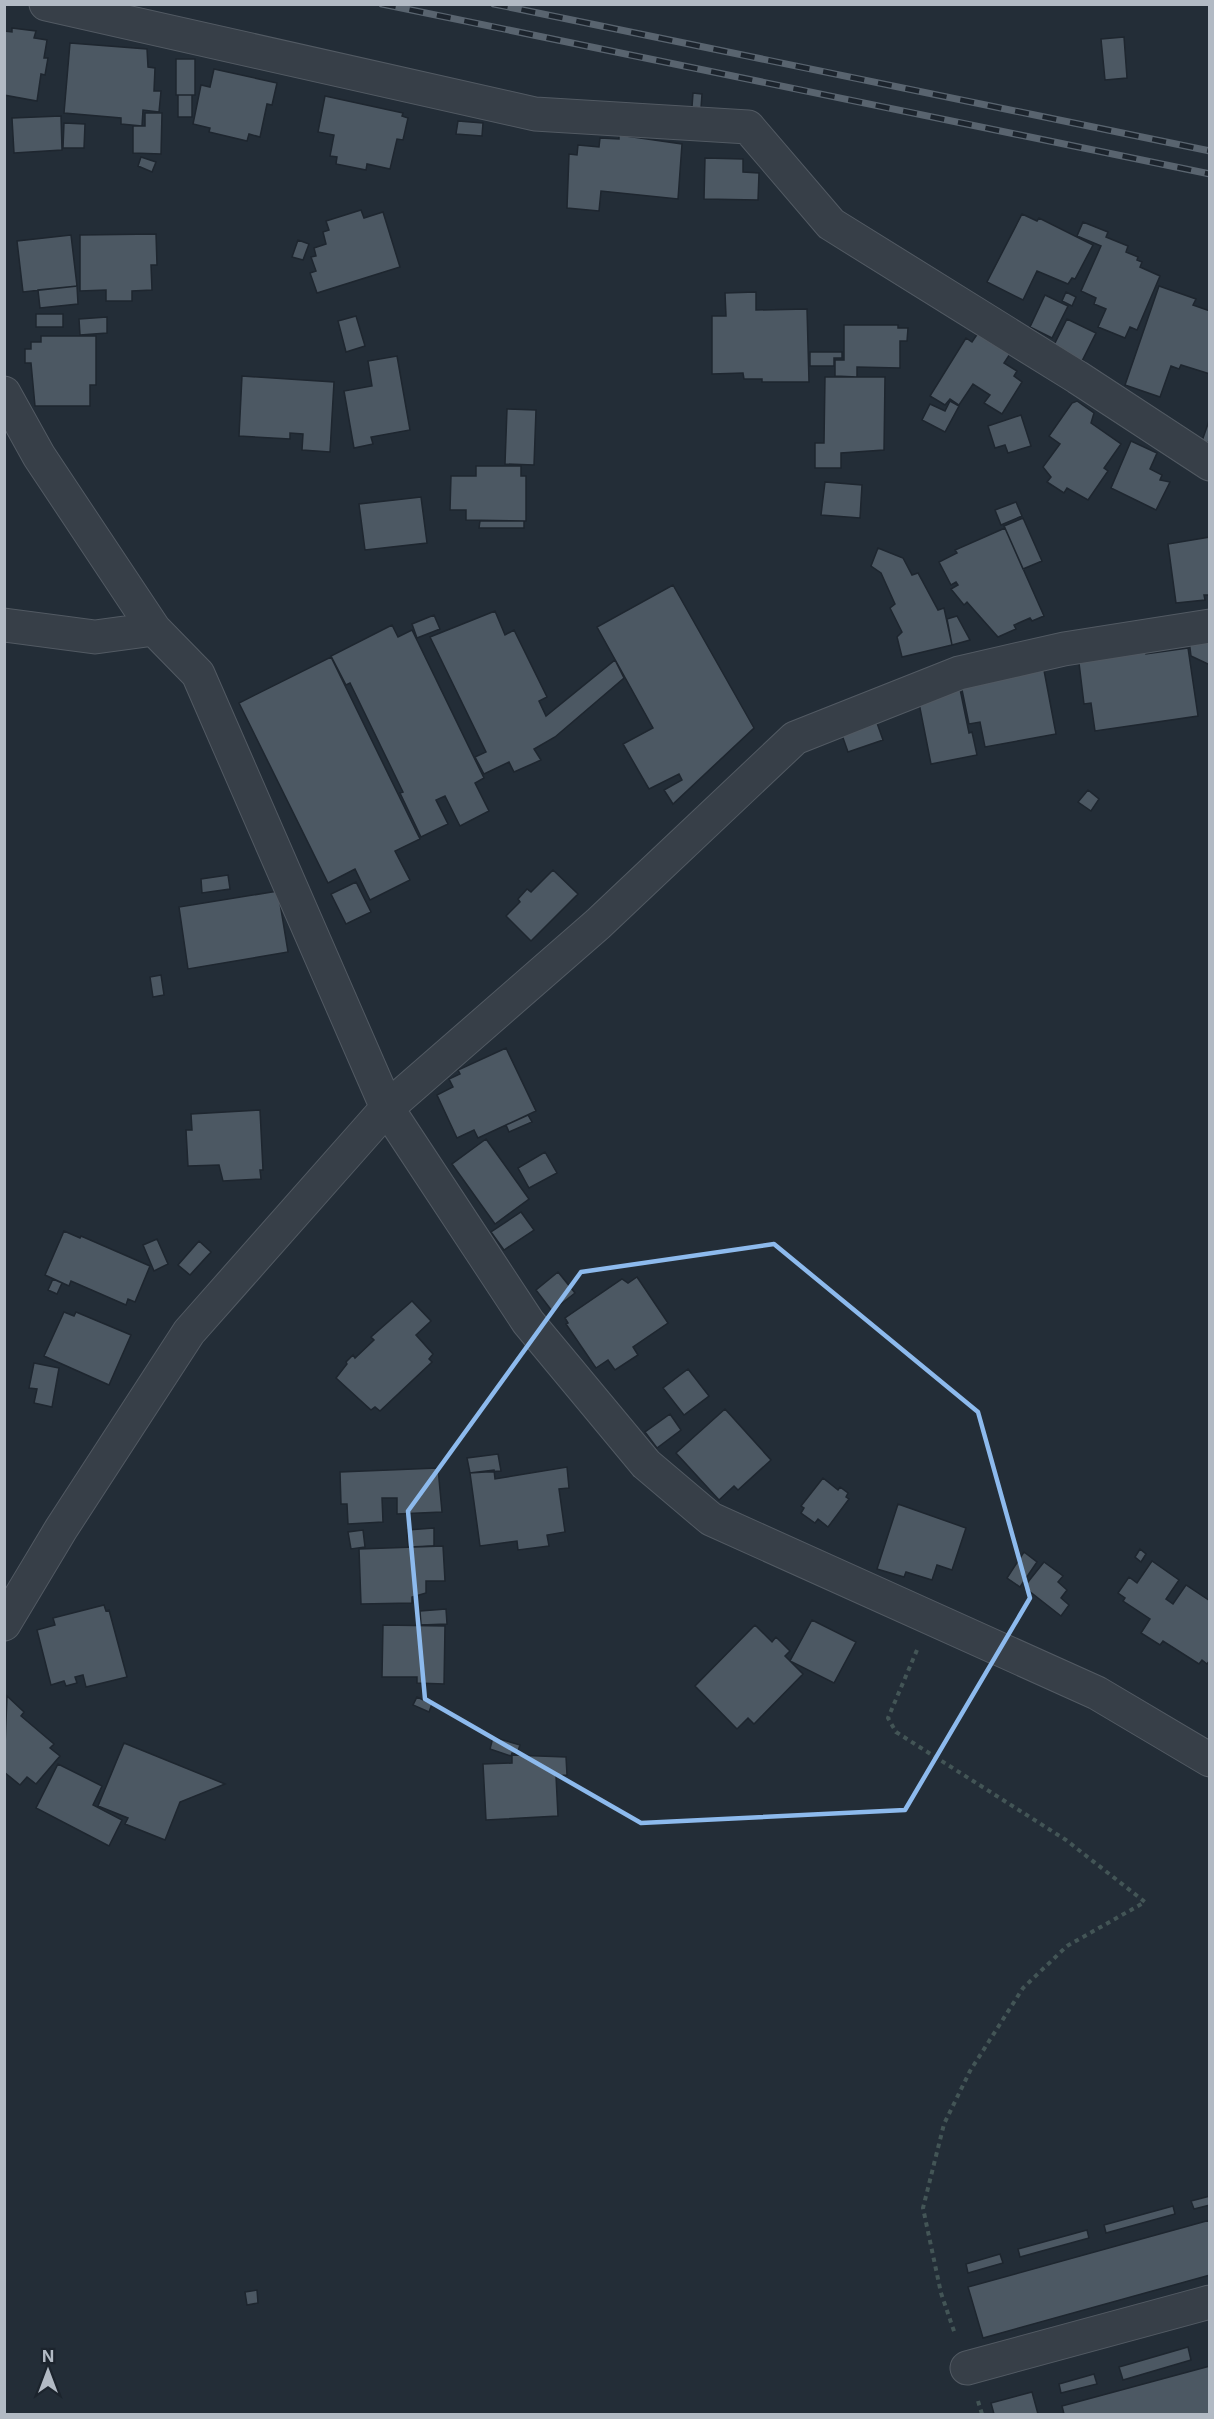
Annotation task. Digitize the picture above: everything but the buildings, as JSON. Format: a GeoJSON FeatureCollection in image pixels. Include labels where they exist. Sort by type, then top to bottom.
{"type":"FeatureCollection","features":[{"type":"Feature","properties":{"kind":"street"},"geometry":{"type":"LineString","coordinates":[[46,4],[535,114],[748,128],[831,224],[1077,377],[1209,464]]}},
{"type":"Feature","properties":{"kind":"street"},"geometry":{"type":"LineString","coordinates":[[4,393],[39,456],[154,629],[198,674],[387,1108],[528,1322],[646,1464],[711,1519],[1097,1693],[1209,1760]]}},
{"type":"Feature","properties":{"kind":"street"},"geometry":{"type":"LineString","coordinates":[[4,625],[95,637],[154,629]]}},
{"type":"Feature","properties":{"kind":"street"},"geometry":{"type":"LineString","coordinates":[[4,1624],[61,1529],[189,1332],[387,1108],[598,924],[795,738],[959,673],[1064,649],[1209,626]]}},
{"type":"Feature","properties":{"kind":"street"},"geometry":{"type":"LineString","coordinates":[[967,2368],[1209,2302]]}},
{"type":"Feature","properties":{"kind":"path"},"geometry":{"type":"LineString","coordinates":[[932,1618],[888,1718],[896,1732],[1066,1840],[1145,1902],[1067,1946],[1023,1989],[970,2071],[944,2124],[923,2208],[941,2293],[982,2415]]}},
{"type":"Feature","properties":{"kind":"highlighted area"},"geometry":{"type":"Polygon","coordinates":[[[774,1244],[978,1412],[1030,1598],[905,1810],[641,1823],[425,1699],[408,1511],[581,1272],[774,1244]]]}},
{"type":"Feature","properties":{"kind":"railway"},"geometry":{"type":"LineString","coordinates":[[382,4],[1210,174]]}},
{"type":"Feature","properties":{"kind":"railway"},"geometry":{"type":"LineString","coordinates":[[494,4],[1210,151]]}}]}
